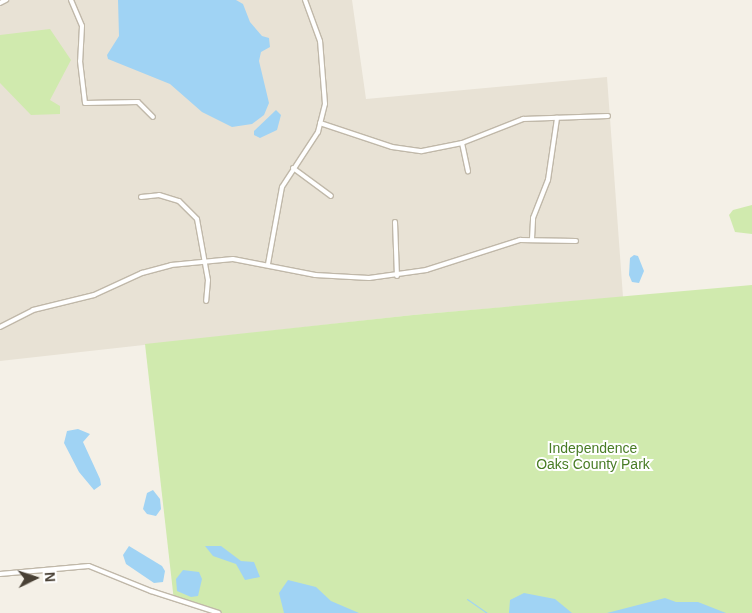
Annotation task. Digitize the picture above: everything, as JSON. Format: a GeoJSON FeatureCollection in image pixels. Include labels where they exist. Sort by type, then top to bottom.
{"type":"FeatureCollection","features":[{"type":"Feature","properties":{"kind":"street"},"geometry":{"type":"LineString","coordinates":[[0,3],[6,0]]}},
{"type":"Feature","properties":{"kind":"street"},"geometry":{"type":"LineString","coordinates":[[71,0],[82,26],[80,61],[85,103],[138,102],[153,117]]}},
{"type":"Feature","properties":{"kind":"street"},"geometry":{"type":"LineString","coordinates":[[268,264],[279,196],[293,168],[310,146],[320,123],[325,97],[322,51],[314,19],[304,0]]}},
{"type":"Feature","properties":{"kind":"street"},"geometry":{"type":"LineString","coordinates":[[320,123],[411,150],[440,149],[523,119],[608,116]]}},
{"type":"Feature","properties":{"kind":"street"},"geometry":{"type":"LineString","coordinates":[[532,239],[533,218],[552,163],[557,118]]}},
{"type":"Feature","properties":{"kind":"street"},"geometry":{"type":"LineString","coordinates":[[462,142],[468,171]]}},
{"type":"Feature","properties":{"kind":"street"},"geometry":{"type":"LineString","coordinates":[[293,168],[331,196]]}},
{"type":"Feature","properties":{"kind":"street"},"geometry":{"type":"LineString","coordinates":[[141,197],[166,196],[186,205],[200,225],[209,292],[206,301]]}},
{"type":"Feature","properties":{"kind":"street"},"geometry":{"type":"LineString","coordinates":[[395,222],[397,276]]}},
{"type":"Feature","properties":{"kind":"street"},"geometry":{"type":"LineString","coordinates":[[0,327],[33,310],[94,295],[153,269],[233,259],[337,277],[397,276],[532,239],[576,240]]}},
{"type":"Feature","properties":{"kind":"street"},"geometry":{"type":"LineString","coordinates":[[0,574],[89,566],[151,591],[219,613]]}},
{"type":"Feature","properties":{"kind":"shaded area"},"geometry":{"type":"Polygon","coordinates":[[[0,0],[352,0],[366,99],[607,77],[623,297],[413,315],[0,361],[0,0]]]}},
{"type":"Feature","properties":{"kind":"green space"},"geometry":{"type":"Polygon","coordinates":[[[50,29],[71,60],[50,100],[60,106],[60,114],[31,115],[0,83],[0,35],[50,29]]]}},
{"type":"Feature","properties":{"kind":"green space"},"geometry":{"type":"Polygon","coordinates":[[[752,205],[752,234],[735,232],[729,215],[733,210],[752,205]]]}},
{"type":"Feature","properties":{"kind":"green space","name":"Independence Oaks County Park"},"geometry":{"type":"Polygon","coordinates":[[[752,285],[752,613],[217,613],[174,601],[145,344],[413,315],[752,285]]]}},
{"type":"Feature","properties":{"kind":"water"},"geometry":{"type":"Polygon","coordinates":[[[118,0],[236,0],[243,4],[250,22],[262,36],[269,38],[270,47],[261,52],[259,61],[269,103],[264,115],[252,124],[232,127],[202,112],[170,84],[108,59],[107,55],[119,36],[118,0]]]}},
{"type":"Feature","properties":{"kind":"water"},"geometry":{"type":"Polygon","coordinates":[[[276,110],[281,115],[277,130],[260,138],[254,135],[254,131],[276,110]]]}},
{"type":"Feature","properties":{"kind":"water"},"geometry":{"type":"Polygon","coordinates":[[[634,255],[638,256],[644,271],[639,283],[632,282],[629,275],[630,258],[634,255]]]}},
{"type":"Feature","properties":{"kind":"water"},"geometry":{"type":"Polygon","coordinates":[[[78,429],[90,434],[83,442],[100,479],[101,485],[94,490],[79,472],[64,443],[67,431],[78,429]]]}},
{"type":"Feature","properties":{"kind":"water"},"geometry":{"type":"Polygon","coordinates":[[[153,490],[160,499],[161,509],[156,516],[147,514],[143,509],[147,493],[153,490]]]}},
{"type":"Feature","properties":{"kind":"water"},"geometry":{"type":"Polygon","coordinates":[[[129,546],[162,566],[165,571],[163,582],[154,583],[126,564],[123,555],[129,546]]]}},
{"type":"Feature","properties":{"kind":"water"},"geometry":{"type":"Polygon","coordinates":[[[205,546],[221,546],[241,561],[254,562],[260,577],[245,580],[236,564],[213,556],[205,546]]]}},
{"type":"Feature","properties":{"kind":"water"},"geometry":{"type":"Polygon","coordinates":[[[183,570],[199,572],[202,579],[198,596],[191,597],[177,591],[176,579],[183,570]]]}},
{"type":"Feature","properties":{"kind":"water"},"geometry":{"type":"Polygon","coordinates":[[[288,580],[316,587],[331,601],[359,613],[284,613],[279,593],[288,580]]]}},
{"type":"Feature","properties":{"kind":"water"},"geometry":{"type":"Polygon","coordinates":[[[524,593],[555,599],[572,613],[509,613],[510,600],[524,593]]]}},
{"type":"Feature","properties":{"kind":"water"},"geometry":{"type":"Polygon","coordinates":[[[665,598],[676,602],[698,602],[726,613],[607,613],[665,598]]]}},
{"type":"Feature","properties":{"kind":"waterway"},"geometry":{"type":"LineString","coordinates":[[467,599],[487,613]]}}]}
